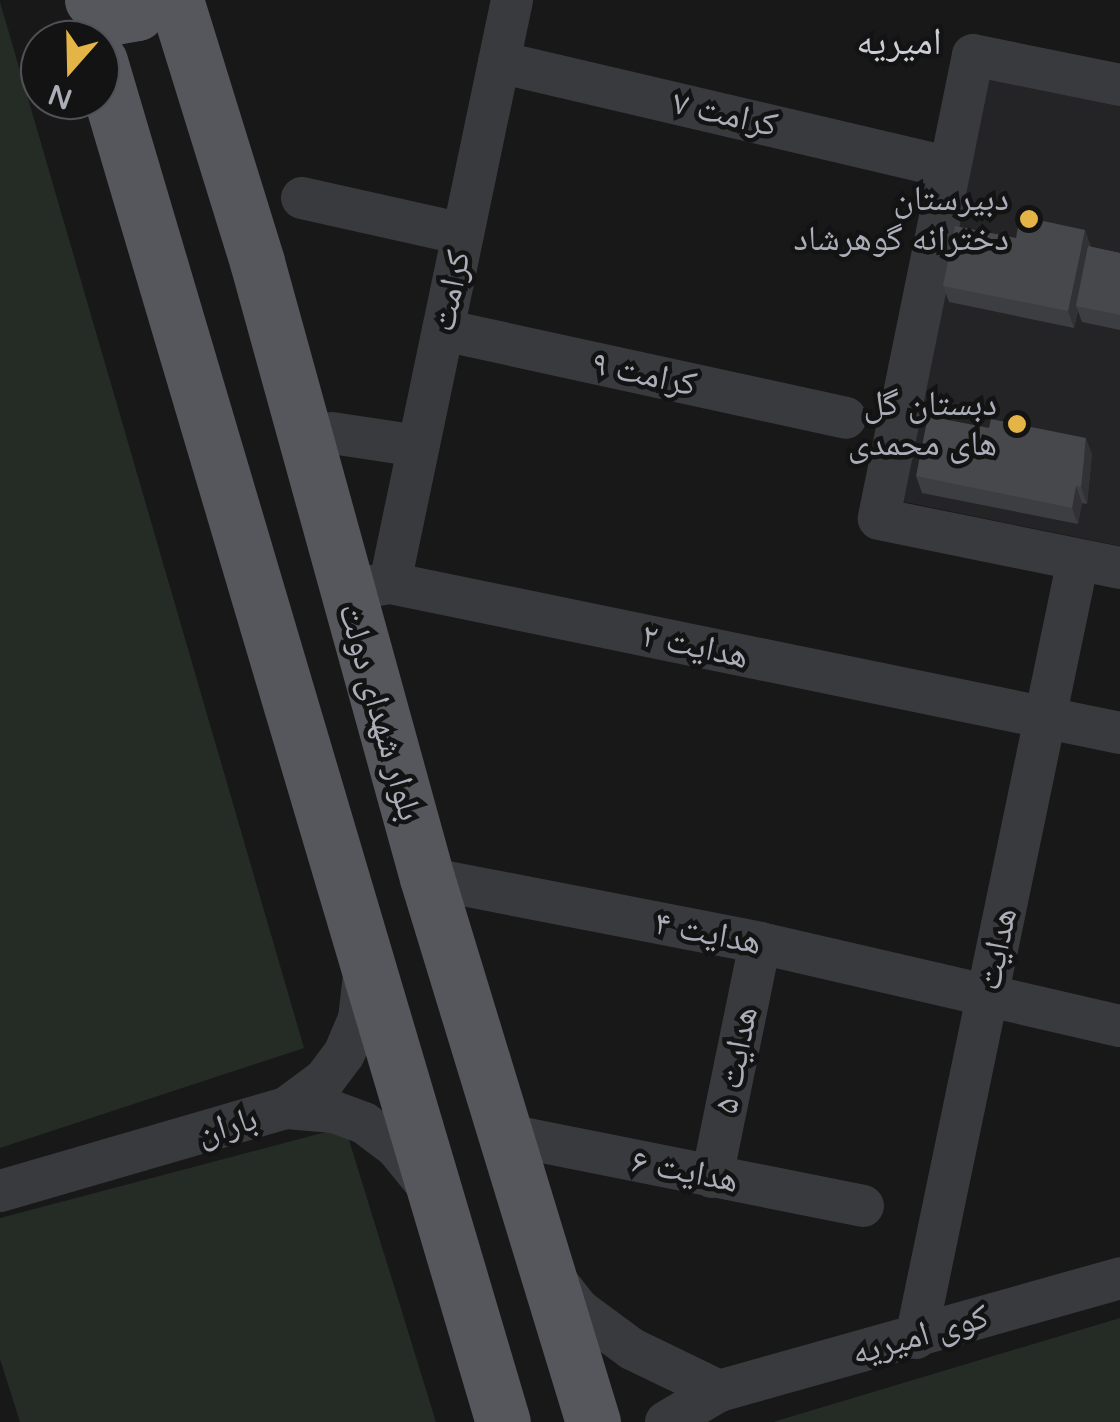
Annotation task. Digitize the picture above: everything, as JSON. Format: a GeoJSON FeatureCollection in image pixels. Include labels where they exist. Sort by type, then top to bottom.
{"type":"FeatureCollection","features":[{"type":"Feature","properties":{"kind":"main road"},"geometry":{"type":"LineString","coordinates":[[92,0],[116,17],[137,13],[148,0]]}},
{"type":"Feature","properties":{"kind":"main road","name":"بلوار شهدای دولت"},"geometry":{"type":"LineString","coordinates":[[176,0],[227,180],[367,587],[427,878],[594,1422]]}},
{"type":"Feature","properties":{"kind":"main road"},"geometry":{"type":"LineString","coordinates":[[119,120],[433,1194],[504,1422]]}},
{"type":"Feature","properties":{"kind":"main road"},"geometry":{"type":"LineString","coordinates":[[145,204],[146,152],[159,132],[178,129],[198,138],[227,180]]}},
{"type":"Feature","properties":{"kind":"street","name":"کرامت"},"geometry":{"type":"LineString","coordinates":[[367,587],[418,446],[499,62],[508,1]]}},
{"type":"Feature","properties":{"kind":"street"},"geometry":{"type":"LineString","coordinates":[[1120,85],[973,55],[879,519],[1120,568]]}},
{"type":"Feature","properties":{"kind":"street","name":"کرامت ۷"},"geometry":{"type":"LineString","coordinates":[[499,62],[950,168]]}},
{"type":"Feature","properties":{"kind":"street"},"geometry":{"type":"LineString","coordinates":[[302,198],[463,234]]}},
{"type":"Feature","properties":{"kind":"street","name":"کرامت ۹"},"geometry":{"type":"LineString","coordinates":[[443,330],[846,418]]}},
{"type":"Feature","properties":{"kind":"street"},"geometry":{"type":"LineString","coordinates":[[332,433],[418,446]]}},
{"type":"Feature","properties":{"kind":"street","name":"هدایت"},"geometry":{"type":"LineString","coordinates":[[916,1338],[1078,560]]}},
{"type":"Feature","properties":{"kind":"street","name":"هدایت ۲"},"geometry":{"type":"LineString","coordinates":[[367,587],[1120,733]]}},
{"type":"Feature","properties":{"kind":"street","name":"هدایت ۴"},"geometry":{"type":"LineString","coordinates":[[427,878],[760,943],[1120,1026]]}},
{"type":"Feature","properties":{"kind":"street","name":"هدایت ۵"},"geometry":{"type":"LineString","coordinates":[[712,1177],[760,943]]}},
{"type":"Feature","properties":{"kind":"street","name":"باران"},"geometry":{"type":"LineString","coordinates":[[0,1192],[286,1108],[325,1079],[344,1054],[359,1019],[365,964]]}},
{"type":"Feature","properties":{"kind":"street"},"geometry":{"type":"LineString","coordinates":[[286,1108],[334,1112],[364,1123],[396,1146],[433,1194]]}},
{"type":"Feature","properties":{"kind":"street","name":"هدایت ۶"},"geometry":{"type":"LineString","coordinates":[[508,1135],[863,1206]]}},
{"type":"Feature","properties":{"kind":"street"},"geometry":{"type":"LineString","coordinates":[[544,1265],[579,1310],[632,1349],[719,1391]]}},
{"type":"Feature","properties":{"kind":"street","name":"کوی امیریه"},"geometry":{"type":"LineString","coordinates":[[719,1391],[1120,1278]]}},
{"type":"Feature","properties":{"kind":"street"},"geometry":{"type":"LineString","coordinates":[[666,1422],[719,1391]]}},
{"type":"Feature","properties":{"kind":"shaded area"},"geometry":{"type":"Polygon","coordinates":[[[0,2],[20,71],[20,120],[34,120],[304,1048],[0,1148],[0,2]]]}},
{"type":"Feature","properties":{"kind":"shaded area"},"geometry":{"type":"Polygon","coordinates":[[[984,77],[1120,104],[1120,546],[900,501],[984,77]]]}},
{"type":"Feature","properties":{"kind":"shaded area"},"geometry":{"type":"Polygon","coordinates":[[[345,1127],[436,1422],[20,1422],[0,1359],[0,1218],[345,1127]]]}},
{"type":"Feature","properties":{"kind":"shaded area"},"geometry":{"type":"Polygon","coordinates":[[[1120,1318],[1120,1422],[773,1422],[1120,1318]]]}},
{"type":"Feature","properties":{"kind":"building"},"geometry":{"type":"Polygon","coordinates":[[[1020,216],[1085,230],[1068,311],[943,286],[955,226],[1016,238],[1020,216]]]}},
{"type":"Feature","properties":{"kind":"building"},"geometry":{"type":"Polygon","coordinates":[[[1088,246],[1120,253],[1120,315],[1076,306],[1088,246]]]}},
{"type":"Feature","properties":{"kind":"building"},"geometry":{"type":"Polygon","coordinates":[[[928,416],[989,428],[991,419],[1086,438],[1081,487],[1076,486],[1072,508],[916,476],[928,416]]]}},
{"type":"Feature","properties":{"kind":"place","name":"دبیرستان دخترانه گوهرشاد"},"geometry":{"type":"Point","coordinates":[1029,219]}},
{"type":"Feature","properties":{"kind":"place","name":"دبستان گل های محمدی"},"geometry":{"type":"Point","coordinates":[1017,424]}},
{"type":"Feature","properties":{"kind":"district","name":"امیریه"},"geometry":{"type":"Point","coordinates":[899,43]}}]}
